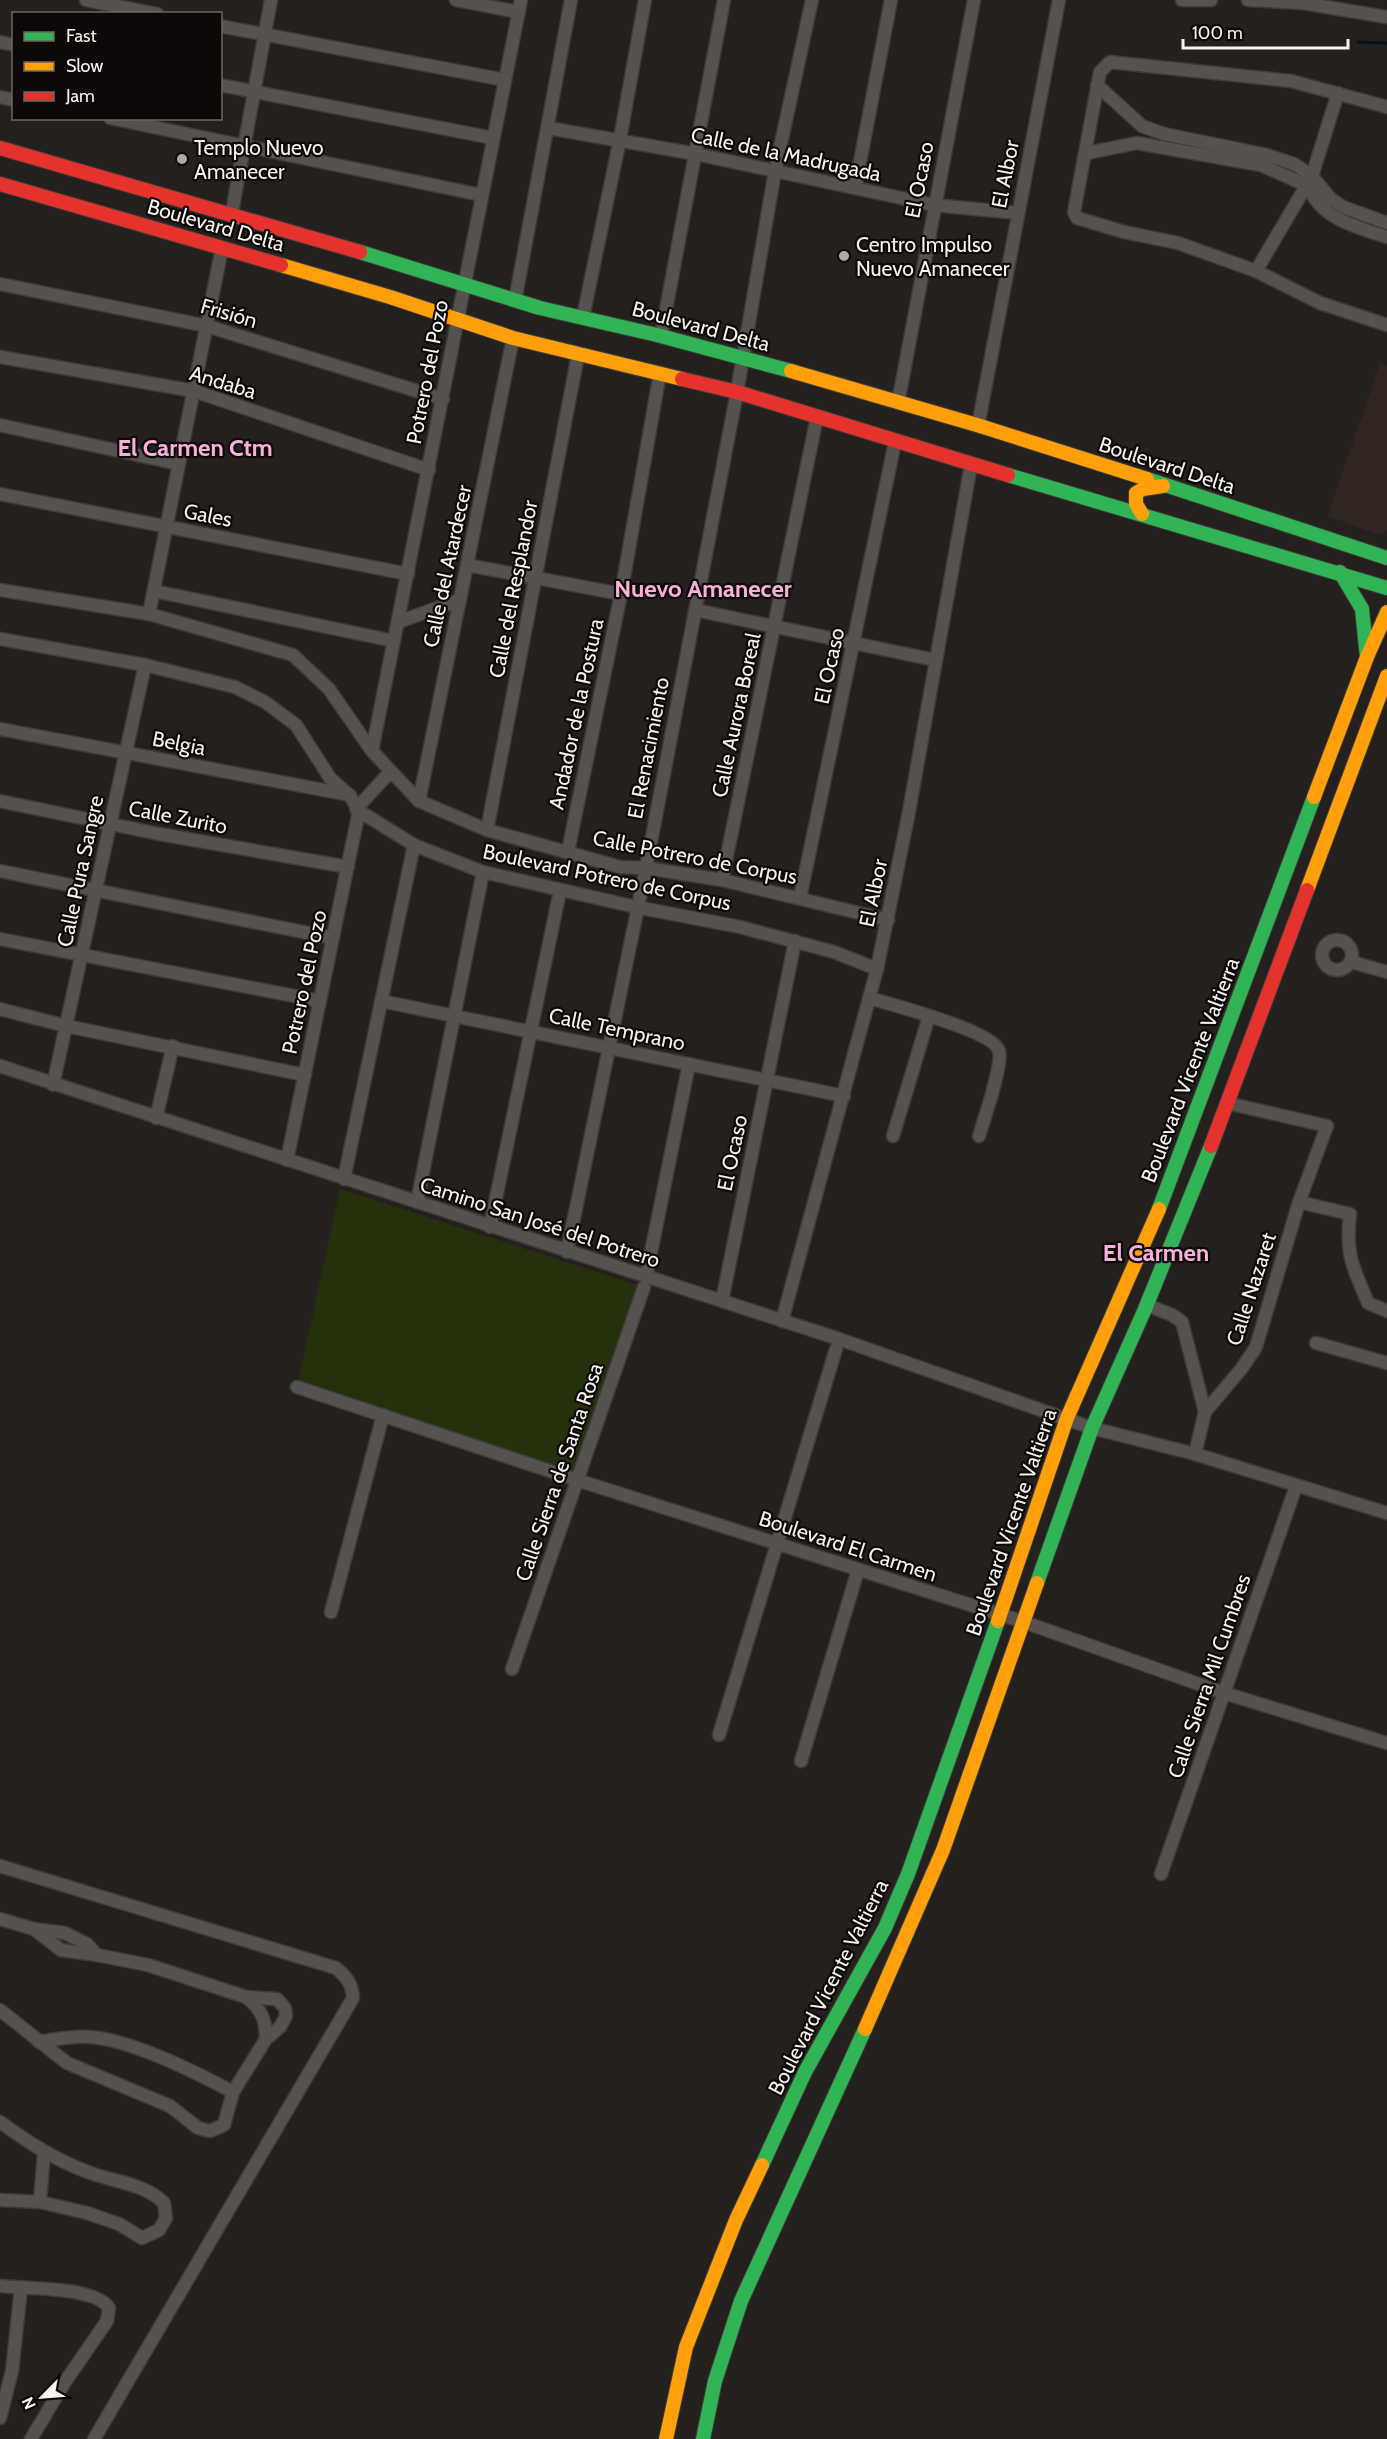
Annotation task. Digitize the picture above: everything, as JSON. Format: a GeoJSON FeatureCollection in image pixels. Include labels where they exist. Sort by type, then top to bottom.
{"type":"FeatureCollection","features":[{"type":"Feature","properties":{"kind":"main road","name":"Boulevard Delta"},"geometry":{"type":"LineString","coordinates":[[0,148],[232,212],[288,232],[463,282],[515,301],[743,358],[978,426],[1387,558]]}},
{"type":"Feature","properties":{"kind":"main road","name":"Boulevard Delta"},"geometry":{"type":"LineString","coordinates":[[0,184],[222,248],[513,338],[737,392],[971,465],[1048,485],[1387,588]]}},
{"type":"Feature","properties":{"kind":"main road"},"geometry":{"type":"LineString","coordinates":[[1048,485],[1066,471],[1064,459],[1054,451]]}},
{"type":"Feature","properties":{"kind":"main road"},"geometry":{"type":"LineString","coordinates":[[1142,514],[1136,504],[1136,494],[1143,489],[1163,486]]}},
{"type":"Feature","properties":{"kind":"main road"},"geometry":{"type":"LineString","coordinates":[[1371,552],[1387,548]]}},
{"type":"Feature","properties":{"kind":"main road"},"geometry":{"type":"LineString","coordinates":[[1340,572],[1362,609],[1367,657]]}},
{"type":"Feature","properties":{"kind":"main road","name":"Boulevard Vicente Valtierra"},"geometry":{"type":"LineString","coordinates":[[666,2439],[686,2348],[711,2280],[809,2063],[895,1906],[1001,1615],[1067,1418],[1159,1209],[1367,657],[1387,612]]}},
{"type":"Feature","properties":{"kind":"main road"},"geometry":{"type":"LineString","coordinates":[[702,2439],[715,2381],[741,2301],[914,1922],[970,1778],[1092,1428],[1147,1305],[1227,1103],[1387,676]]}},
{"type":"Feature","properties":{"kind":"street"},"geometry":{"type":"LineString","coordinates":[[86,0],[147,12]]}},
{"type":"Feature","properties":{"kind":"street"},"geometry":{"type":"LineString","coordinates":[[232,212],[271,0]]}},
{"type":"Feature","properties":{"kind":"street"},"geometry":{"type":"LineString","coordinates":[[456,0],[520,6]]}},
{"type":"Feature","properties":{"kind":"street"},"geometry":{"type":"LineString","coordinates":[[515,301],[571,0]]}},
{"type":"Feature","properties":{"kind":"street"},"geometry":{"type":"LineString","coordinates":[[583,317],[620,139],[645,0]]}},
{"type":"Feature","properties":{"kind":"street"},"geometry":{"type":"LineString","coordinates":[[661,336],[724,0]]}},
{"type":"Feature","properties":{"kind":"street","name":"El Renacimiento"},"geometry":{"type":"LineString","coordinates":[[567,1251],[644,873],[737,392],[775,171],[812,0]]}},
{"type":"Feature","properties":{"kind":"street"},"geometry":{"type":"LineString","coordinates":[[855,188],[891,0]]}},
{"type":"Feature","properties":{"kind":"street","name":"El Ocaso"},"geometry":{"type":"LineString","coordinates":[[898,403],[974,0]]}},
{"type":"Feature","properties":{"kind":"street","name":"El Albor"},"geometry":{"type":"LineString","coordinates":[[978,426],[1059,0]]}},
{"type":"Feature","properties":{"kind":"street"},"geometry":{"type":"LineString","coordinates":[[1182,0],[1211,0]]}},
{"type":"Feature","properties":{"kind":"street"},"geometry":{"type":"LineString","coordinates":[[1248,0],[1303,2],[1387,17]]}},
{"type":"Feature","properties":{"kind":"street","name":"Potrero del Pozo"},"geometry":{"type":"LineString","coordinates":[[372,751],[459,320],[463,282],[520,6]]}},
{"type":"Feature","properties":{"kind":"street"},"geometry":{"type":"LineString","coordinates":[[222,26],[505,80]]}},
{"type":"Feature","properties":{"kind":"street"},"geometry":{"type":"LineString","coordinates":[[1387,106],[1291,81],[1110,62],[1100,72],[1087,153],[1074,212],[1077,218],[1124,232],[1178,243],[1256,271],[1320,303],[1387,325]]}},
{"type":"Feature","properties":{"kind":"street"},"geometry":{"type":"LineString","coordinates":[[222,85],[493,138]]}},
{"type":"Feature","properties":{"kind":"street"},"geometry":{"type":"LineString","coordinates":[[1097,85],[1142,126],[1164,134],[1267,155],[1294,164],[1310,181],[1343,207],[1387,223]]}},
{"type":"Feature","properties":{"kind":"street"},"geometry":{"type":"LineString","coordinates":[[1256,271],[1310,181],[1338,93]]}},
{"type":"Feature","properties":{"kind":"street"},"geometry":{"type":"LineString","coordinates":[[120,120],[481,195]]}},
{"type":"Feature","properties":{"kind":"street"},"geometry":{"type":"LineString","coordinates":[[1137,143],[1142,126]]}},
{"type":"Feature","properties":{"kind":"street","name":"Calle de la Madrugada"},"geometry":{"type":"LineString","coordinates":[[548,128],[696,154],[934,205],[1017,213]]}},
{"type":"Feature","properties":{"kind":"street"},"geometry":{"type":"LineString","coordinates":[[1087,153],[1137,143],[1261,165],[1310,181]]}},
{"type":"Feature","properties":{"kind":"street"},"geometry":{"type":"LineString","coordinates":[[1310,181],[1314,201],[1338,219],[1387,237]]}},
{"type":"Feature","properties":{"kind":"street"},"geometry":{"type":"LineString","coordinates":[[149,614],[222,248]]}},
{"type":"Feature","properties":{"kind":"street","name":"Frisión"},"geometry":{"type":"LineString","coordinates":[[0,284],[207,326],[443,399]]}},
{"type":"Feature","properties":{"kind":"street","name":"Calle del Atardecer"},"geometry":{"type":"LineString","coordinates":[[419,801],[513,338]]}},
{"type":"Feature","properties":{"kind":"street","name":"Calle del Resplandor"},"geometry":{"type":"LineString","coordinates":[[487,830],[578,355]]}},
{"type":"Feature","properties":{"kind":"street","name":"Andaba"},"geometry":{"type":"LineString","coordinates":[[0,357],[194,391],[429,470]]}},
{"type":"Feature","properties":{"kind":"street","name":"Andador de la Postura"},"geometry":{"type":"LineString","coordinates":[[568,851],[621,594],[660,373]]}},
{"type":"Feature","properties":{"kind":"street","name":"Calle Aurora Boreal"},"geometry":{"type":"LineString","coordinates":[[722,880],[817,417]]}},
{"type":"Feature","properties":{"kind":"street"},"geometry":{"type":"LineString","coordinates":[[0,425],[179,464]]}},
{"type":"Feature","properties":{"kind":"street","name":"El Ocaso"},"geometry":{"type":"LineString","coordinates":[[800,898],[896,442]]}},
{"type":"Feature","properties":{"kind":"street","name":"El Albor"},"geometry":{"type":"LineString","coordinates":[[782,1321],[870,998],[888,920],[971,465]]}},
{"type":"Feature","properties":{"kind":"street","name":"Gales"},"geometry":{"type":"LineString","coordinates":[[0,494],[408,574]]}},
{"type":"Feature","properties":{"kind":"street"},"geometry":{"type":"LineString","coordinates":[[467,565],[621,594]]}},
{"type":"Feature","properties":{"kind":"street","name":"Calle Potrero de Corpus"},"geometry":{"type":"LineString","coordinates":[[0,590],[149,614],[293,655],[329,689],[372,751],[419,801],[487,830],[644,873],[722,880],[888,920]]}},
{"type":"Feature","properties":{"kind":"street"},"geometry":{"type":"LineString","coordinates":[[154,591],[394,641]]}},
{"type":"Feature","properties":{"kind":"street"},"geometry":{"type":"LineString","coordinates":[[398,622],[460,600]]}},
{"type":"Feature","properties":{"kind":"street"},"geometry":{"type":"LineString","coordinates":[[694,610],[935,660]]}},
{"type":"Feature","properties":{"kind":"street"},"geometry":{"type":"LineString","coordinates":[[0,639],[145,665],[235,687],[282,712],[296,725],[330,778],[351,796],[358,810],[390,772]]}},
{"type":"Feature","properties":{"kind":"street","name":"Calle Pura Sangre"},"geometry":{"type":"LineString","coordinates":[[53,1085],[145,665]]}},
{"type":"Feature","properties":{"kind":"street","name":"Belgia"},"geometry":{"type":"LineString","coordinates":[[0,729],[351,796]]}},
{"type":"Feature","properties":{"kind":"street","name":"Calle Zurito"},"geometry":{"type":"LineString","coordinates":[[0,801],[348,867]]}},
{"type":"Feature","properties":{"kind":"street","name":"Potrero del Pozo"},"geometry":{"type":"LineString","coordinates":[[287,1160],[358,810]]}},
{"type":"Feature","properties":{"kind":"street","name":"Boulevard Potrero de Corpus"},"geometry":{"type":"LineString","coordinates":[[358,810],[379,826],[414,845],[483,872],[560,891],[711,920],[834,952],[877,969]]}},
{"type":"Feature","properties":{"kind":"street"},"geometry":{"type":"LineString","coordinates":[[344,1179],[414,845]]}},
{"type":"Feature","properties":{"kind":"street"},"geometry":{"type":"LineString","coordinates":[[0,871],[333,938]]}},
{"type":"Feature","properties":{"kind":"street"},"geometry":{"type":"LineString","coordinates":[[417,1202],[483,872]]}},
{"type":"Feature","properties":{"kind":"street"},"geometry":{"type":"LineString","coordinates":[[490,1227],[560,891]]}},
{"type":"Feature","properties":{"kind":"street"},"geometry":{"type":"LineString","coordinates":[[0,939],[320,1001]]}},
{"type":"Feature","properties":{"kind":"street","name":"El Ocaso"},"geometry":{"type":"LineString","coordinates":[[722,1302],[795,941]]}},
{"type":"Feature","properties":{"kind":"street"},"geometry":{"type":"LineString","coordinates":[[1352,962],[1387,972]]}},
{"type":"Feature","properties":{"kind":"street"},"geometry":{"type":"LineString","coordinates":[[870,998],[929,1016],[988,1038],[998,1047],[1000,1060],[979,1136]]}},
{"type":"Feature","properties":{"kind":"street","name":"Calle Temprano"},"geometry":{"type":"LineString","coordinates":[[381,1001],[844,1096]]}},
{"type":"Feature","properties":{"kind":"street"},"geometry":{"type":"LineString","coordinates":[[0,1009],[66,1026],[173,1046],[305,1075]]}},
{"type":"Feature","properties":{"kind":"street"},"geometry":{"type":"LineString","coordinates":[[893,1136],[929,1016]]}},
{"type":"Feature","properties":{"kind":"street"},"geometry":{"type":"LineString","coordinates":[[156,1118],[173,1046]]}},
{"type":"Feature","properties":{"kind":"street"},"geometry":{"type":"LineString","coordinates":[[645,1282],[689,1064]]}},
{"type":"Feature","properties":{"kind":"street","name":"Camino San José del Potrero"},"geometry":{"type":"LineString","coordinates":[[0,1066],[567,1251],[645,1282],[722,1302],[782,1321],[1092,1428],[1195,1454],[1387,1513]]}},
{"type":"Feature","properties":{"kind":"street","name":"Calle Nazaret"},"geometry":{"type":"LineString","coordinates":[[1195,1454],[1205,1412],[1242,1368],[1256,1347],[1299,1202],[1327,1126],[1227,1103]]}},
{"type":"Feature","properties":{"kind":"street"},"geometry":{"type":"LineString","coordinates":[[1299,1202],[1350,1214],[1347,1241],[1351,1262],[1368,1303],[1387,1311]]}},
{"type":"Feature","properties":{"kind":"street","name":"Calle Sierra de Santa Rosa"},"geometry":{"type":"LineString","coordinates":[[512,1669],[645,1282]]}},
{"type":"Feature","properties":{"kind":"street"},"geometry":{"type":"LineString","coordinates":[[1147,1305],[1172,1315],[1182,1322],[1205,1412]]}},
{"type":"Feature","properties":{"kind":"street"},"geometry":{"type":"LineString","coordinates":[[1316,1343],[1387,1363]]}},
{"type":"Feature","properties":{"kind":"street"},"geometry":{"type":"LineString","coordinates":[[719,1735],[836,1349]]}},
{"type":"Feature","properties":{"kind":"street","name":"Boulevard El Carmen"},"geometry":{"type":"LineString","coordinates":[[297,1387],[577,1480],[1001,1615],[1224,1693],[1387,1743]]}},
{"type":"Feature","properties":{"kind":"street"},"geometry":{"type":"LineString","coordinates":[[331,1612],[383,1415]]}},
{"type":"Feature","properties":{"kind":"street","name":"Calle Sierra Mil Cumbres"},"geometry":{"type":"LineString","coordinates":[[1161,1874],[1294,1492]]}},
{"type":"Feature","properties":{"kind":"street"},"geometry":{"type":"LineString","coordinates":[[801,1761],[858,1570]]}},
{"type":"Feature","properties":{"kind":"street"},"geometry":{"type":"LineString","coordinates":[[0,1866],[336,1968],[349,1981],[352,1989],[353,1998],[93,2439]]}},
{"type":"Feature","properties":{"kind":"street"},"geometry":{"type":"LineString","coordinates":[[0,1919],[34,1929],[65,1933],[87,1944],[97,1954]]}},
{"type":"Feature","properties":{"kind":"street"},"geometry":{"type":"LineString","coordinates":[[0,2010],[67,2062],[91,2075],[170,2106],[204,2131],[217,2130],[224,2125],[233,2092],[266,2039],[284,2021],[285,2008],[282,2003],[270,1997],[246,1997],[148,1965],[97,1954],[61,1950],[34,1929]]}},
{"type":"Feature","properties":{"kind":"street"},"geometry":{"type":"LineString","coordinates":[[246,1997],[261,2012],[266,2026],[266,2039]]}},
{"type":"Feature","properties":{"kind":"street"},"geometry":{"type":"LineString","coordinates":[[39,2042],[92,2037],[116,2043],[192,2071],[233,2092]]}},
{"type":"Feature","properties":{"kind":"street"},"geometry":{"type":"LineString","coordinates":[[0,2122],[44,2152],[88,2172],[148,2191],[164,2203],[166,2218],[159,2230],[142,2238],[108,2220],[40,2202],[0,2200]]}},
{"type":"Feature","properties":{"kind":"street"},"geometry":{"type":"LineString","coordinates":[[40,2202],[44,2152]]}},
{"type":"Feature","properties":{"kind":"street"},"geometry":{"type":"LineString","coordinates":[[0,2286],[90,2294],[106,2303],[110,2314],[31,2439]]}},
{"type":"Feature","properties":{"kind":"street"},"geometry":{"type":"LineString","coordinates":[[0,2418],[21,2288]]}},
{"type":"Feature","properties":{"kind":"shaded area"},"geometry":{"type":"Polygon","coordinates":[[[1380,363],[1387,366],[1387,530],[1379,535],[1328,516],[1380,363]]]}},
{"type":"Feature","properties":{"kind":"green space"},"geometry":{"type":"Polygon","coordinates":[[[340,1189],[644,1287],[577,1480],[297,1387],[340,1189]]]}},
{"type":"Feature","properties":{"kind":"waterway"},"geometry":{"type":"LineString","coordinates":[[1358,42],[1387,43]]}},
{"type":"Feature","properties":{"kind":"traffic: fast"},"geometry":{"type":"LineString","coordinates":[[360,252],[540,308],[657,335],[791,371]]}},
{"type":"Feature","properties":{"kind":"traffic: fast"},"geometry":{"type":"LineString","coordinates":[[1008,475],[1387,588]]}},
{"type":"Feature","properties":{"kind":"traffic: fast"},"geometry":{"type":"LineString","coordinates":[[1147,479],[1387,558]]}},
{"type":"Feature","properties":{"kind":"traffic: fast"},"geometry":{"type":"LineString","coordinates":[[1340,572],[1362,609],[1367,657]]}},
{"type":"Feature","properties":{"kind":"traffic: fast"},"geometry":{"type":"LineString","coordinates":[[1159,1209],[1314,797]]}},
{"type":"Feature","properties":{"kind":"traffic: fast"},"geometry":{"type":"LineString","coordinates":[[1037,1583],[1092,1428],[1145,1309],[1211,1146]]}},
{"type":"Feature","properties":{"kind":"traffic: fast"},"geometry":{"type":"LineString","coordinates":[[762,2165],[805,2072],[885,1928],[908,1874],[998,1621]]}},
{"type":"Feature","properties":{"kind":"traffic: fast"},"geometry":{"type":"LineString","coordinates":[[703,2439],[715,2381],[741,2301],[865,2029]]}},
{"type":"Feature","properties":{"kind":"traffic: slow"},"geometry":{"type":"LineString","coordinates":[[281,265],[390,297],[513,338],[682,379]]}},
{"type":"Feature","properties":{"kind":"traffic: slow"},"geometry":{"type":"LineString","coordinates":[[791,371],[977,425],[1147,479]]}},
{"type":"Feature","properties":{"kind":"traffic: slow"},"geometry":{"type":"LineString","coordinates":[[1142,514],[1136,504],[1136,493],[1143,489],[1163,486]]}},
{"type":"Feature","properties":{"kind":"traffic: slow"},"geometry":{"type":"LineString","coordinates":[[1314,797],[1367,657],[1387,612]]}},
{"type":"Feature","properties":{"kind":"traffic: slow"},"geometry":{"type":"LineString","coordinates":[[1307,890],[1387,676]]}},
{"type":"Feature","properties":{"kind":"traffic: slow"},"geometry":{"type":"LineString","coordinates":[[998,1621],[1067,1418],[1159,1209]]}},
{"type":"Feature","properties":{"kind":"traffic: slow"},"geometry":{"type":"LineString","coordinates":[[865,2029],[943,1850],[1037,1583]]}},
{"type":"Feature","properties":{"kind":"traffic: slow"},"geometry":{"type":"LineString","coordinates":[[666,2439],[686,2347],[736,2220],[762,2165]]}},
{"type":"Feature","properties":{"kind":"traffic: jam"},"geometry":{"type":"LineString","coordinates":[[0,148],[360,252]]}},
{"type":"Feature","properties":{"kind":"traffic: jam"},"geometry":{"type":"LineString","coordinates":[[0,184],[281,265]]}},
{"type":"Feature","properties":{"kind":"traffic: jam"},"geometry":{"type":"LineString","coordinates":[[682,379],[737,392],[1008,475]]}},
{"type":"Feature","properties":{"kind":"traffic: jam"},"geometry":{"type":"LineString","coordinates":[[1211,1146],[1307,890]]}},
{"type":"Feature","properties":{"kind":"place","name":"Templo Nuevo Amanecer"},"geometry":{"type":"Point","coordinates":[182,159]}},
{"type":"Feature","properties":{"kind":"place","name":"Centro Impulso Nuevo Amanecer"},"geometry":{"type":"Point","coordinates":[844,256]}},
{"type":"Feature","properties":{"kind":"district","name":"El Carmen Ctm"},"geometry":{"type":"Point","coordinates":[195,447]}},
{"type":"Feature","properties":{"kind":"district","name":"Nuevo Amanecer"},"geometry":{"type":"Point","coordinates":[703,588]}},
{"type":"Feature","properties":{"kind":"district","name":"El Carmen"},"geometry":{"type":"Point","coordinates":[1156,1252]}}]}
